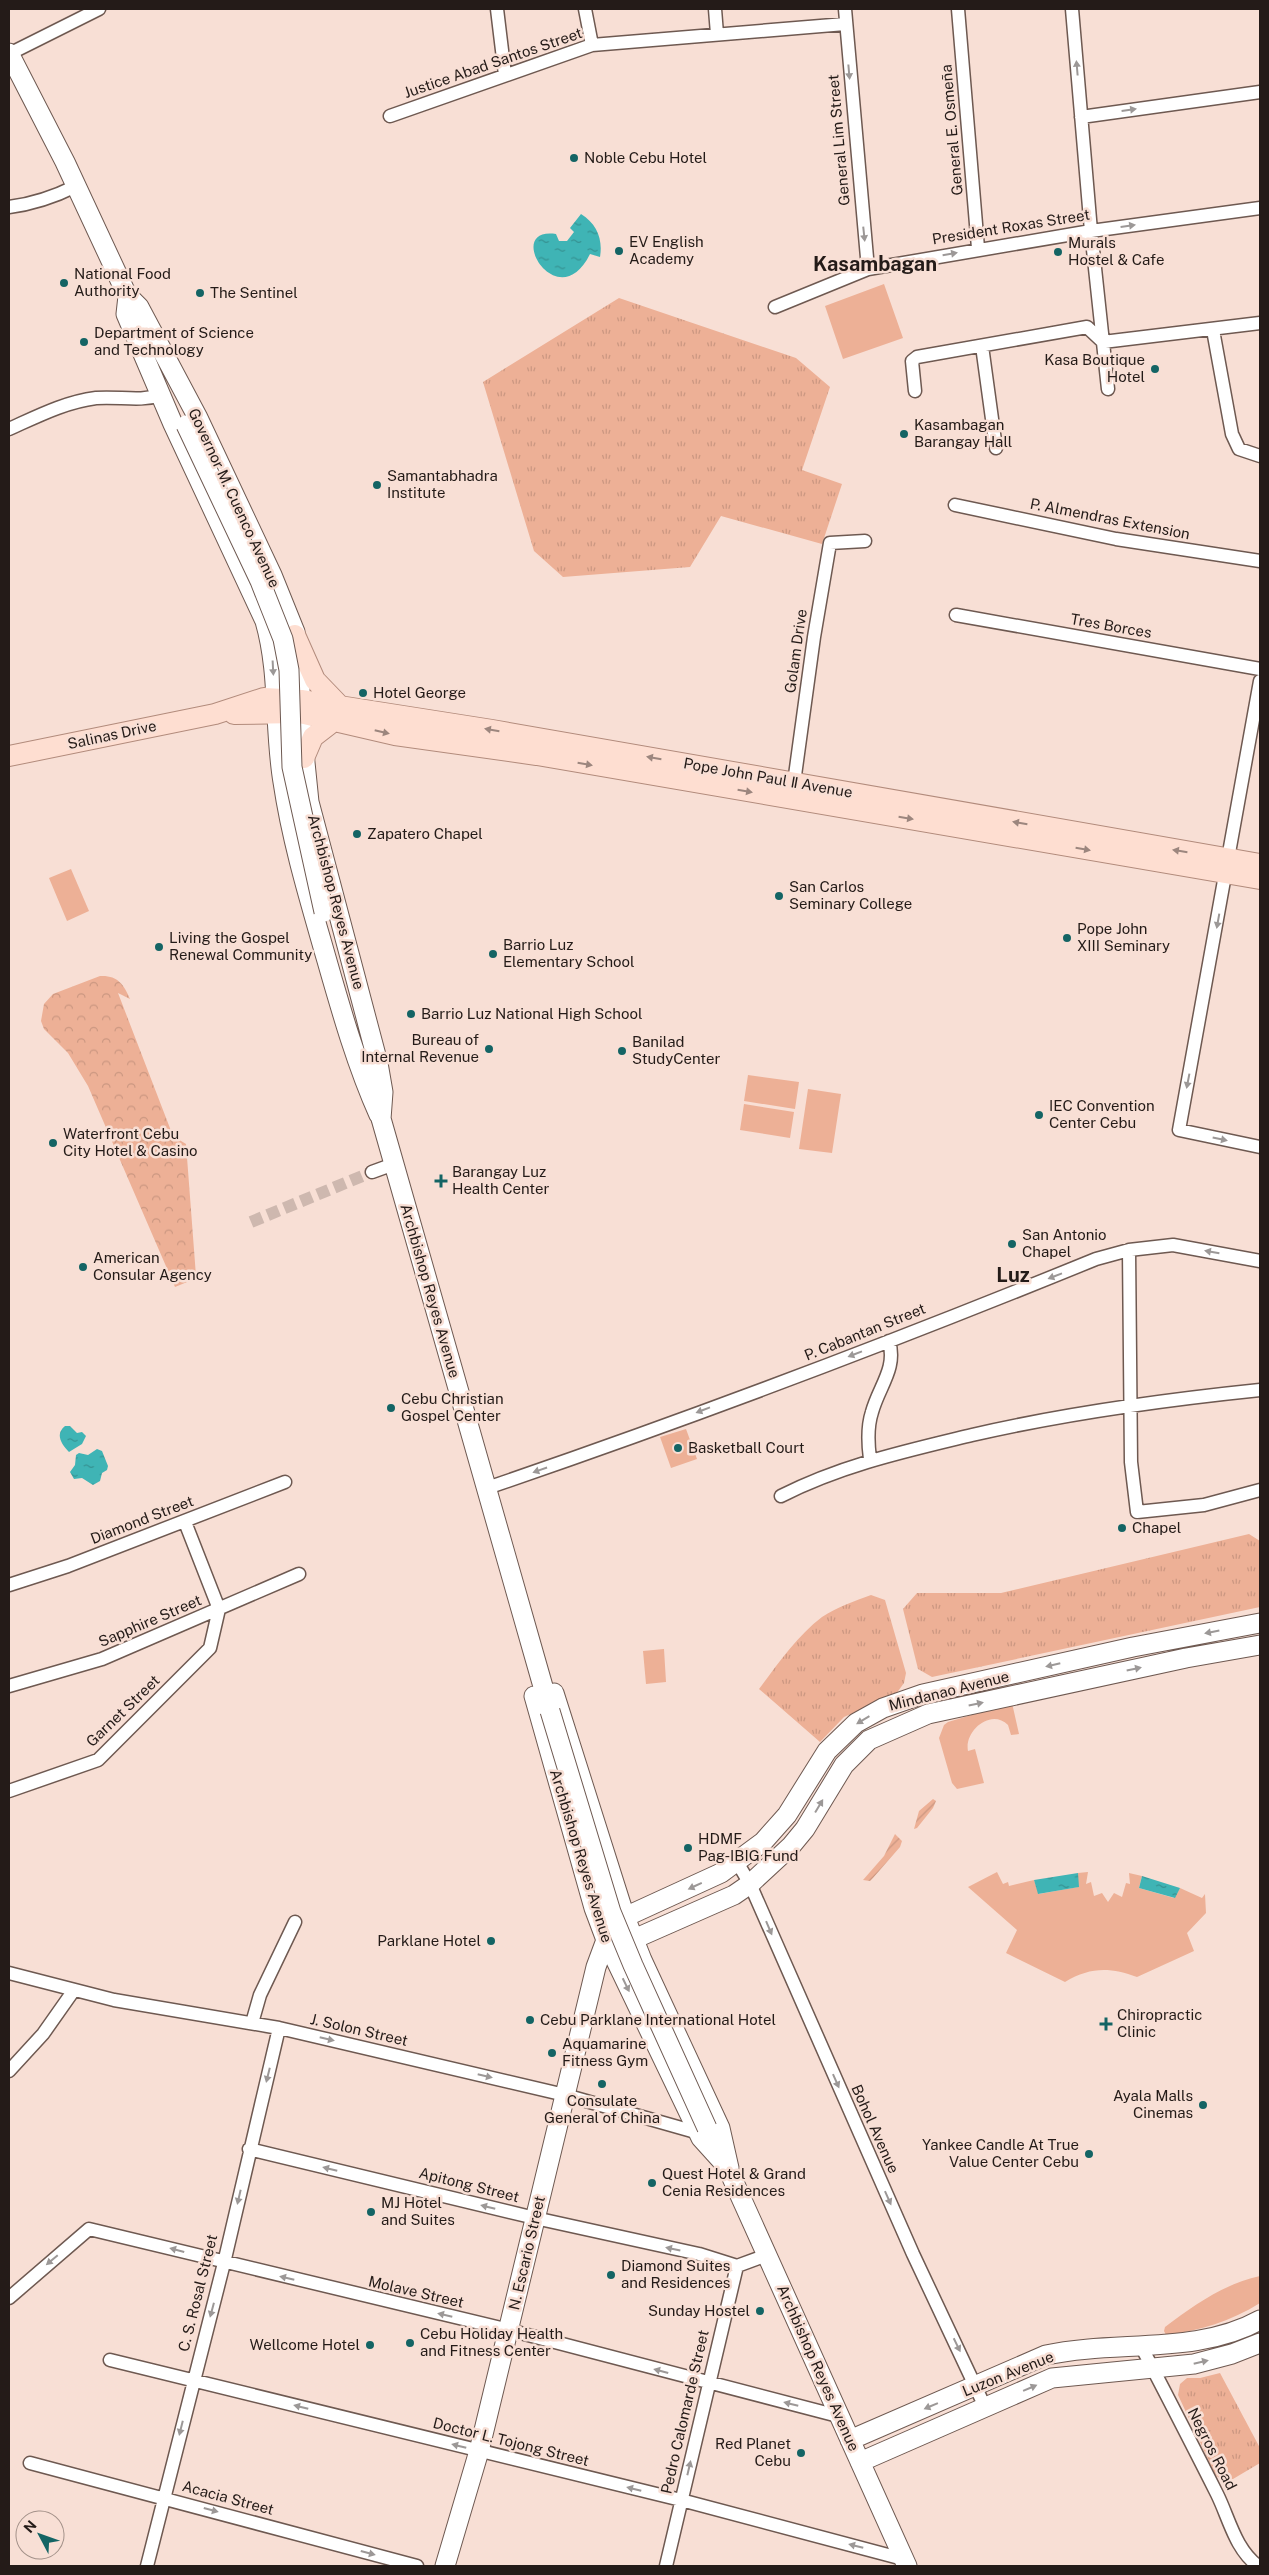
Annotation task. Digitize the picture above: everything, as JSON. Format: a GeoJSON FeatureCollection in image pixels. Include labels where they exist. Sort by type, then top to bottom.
{"type":"FeatureCollection","features":[{"type":"Feature","properties":{"kind":"main road","name":"Governor M. Cuenco Avenue"},"geometry":{"type":"LineString","coordinates":[[9,54],[76,186],[128,296],[186,425],[260,581],[283,639],[289,670],[292,766],[324,912]]}},
{"type":"Feature","properties":{"kind":"main road","name":"Governor M. Cuenco Avenue"},"geometry":{"type":"LineString","coordinates":[[128,296],[126,314],[254,596],[270,638],[276,706]]}},
{"type":"Feature","properties":{"kind":"main road","name":"Governor M. Cuenco Avenue"},"geometry":{"type":"LineString","coordinates":[[128,296],[139,307],[198,418],[272,575],[295,634],[301,707]]}},
{"type":"Feature","properties":{"kind":"main road"},"geometry":{"type":"LineString","coordinates":[[270,638],[283,644],[289,641],[295,634],[318,684],[337,714],[313,737],[304,762],[290,764],[282,773]]}},
{"type":"Feature","properties":{"kind":"main road","name":"Archbishop Reyes Avenue"},"geometry":{"type":"LineString","coordinates":[[276,706],[282,773],[289,818],[312,913],[359,1069],[381,1119]]}},
{"type":"Feature","properties":{"kind":"main road","name":"Pope John Paul Ⅱ Avenue"},"geometry":{"type":"LineString","coordinates":[[276,706],[301,707],[337,714],[395,735],[793,791],[1227,866],[1260,879]]}},
{"type":"Feature","properties":{"kind":"main road","name":"Salinas Drive"},"geometry":{"type":"LineString","coordinates":[[9,756],[214,714],[276,706]]}},
{"type":"Feature","properties":{"kind":"main road","name":"Archbishop Reyes Avenue"},"geometry":{"type":"LineString","coordinates":[[301,707],[304,762],[309,802],[378,1063],[383,1092],[381,1119]]}},
{"type":"Feature","properties":{"kind":"main road","name":"Pope John Paul Ⅱ Avenue"},"geometry":{"type":"LineString","coordinates":[[1227,866],[1260,864]]}},
{"type":"Feature","properties":{"kind":"main road","name":"Archbishop Reyes Avenue"},"geometry":{"type":"LineString","coordinates":[[324,912],[550,1711],[611,1912],[703,2130]]}},
{"type":"Feature","properties":{"kind":"main road","name":"Archbishop Reyes Avenue"},"geometry":{"type":"LineString","coordinates":[[521,1608],[530,1615],[625,1917],[720,2128],[729,2169]]}},
{"type":"Feature","properties":{"kind":"main road","name":"Archbishop Reyes Avenue"},"geometry":{"type":"LineString","coordinates":[[521,1608],[514,1622],[580,1859],[606,1940],[703,2130],[729,2169],[905,2562]]}},
{"type":"Feature","properties":{"kind":"main road","name":"Mindanao Avenue"},"geometry":{"type":"LineString","coordinates":[[606,1940],[625,1917],[697,1885],[737,1862],[763,1842],[787,1815],[827,1751],[856,1723],[883,1708],[923,1694],[1133,1647],[1260,1623]]}},
{"type":"Feature","properties":{"kind":"main road","name":"Mindanao Avenue"},"geometry":{"type":"LineString","coordinates":[[606,1940],[634,1939],[734,1894],[750,1884],[776,1862],[805,1829],[844,1765],[869,1740],[887,1730],[928,1714],[1186,1658],[1260,1645]]}},
{"type":"Feature","properties":{"kind":"main road","name":"N. Escario Street"},"geometry":{"type":"LineString","coordinates":[[446,2566],[479,2451],[596,1967],[606,1940]]}},
{"type":"Feature","properties":{"kind":"main road","name":"Luzon Avenue"},"geometry":{"type":"LineString","coordinates":[[850,2440],[1046,2355],[1076,2349],[1194,2342],[1227,2335],[1260,2320]]}},
{"type":"Feature","properties":{"kind":"main road","name":"Luzon Avenue"},"geometry":{"type":"LineString","coordinates":[[860,2462],[1052,2378],[1194,2364],[1232,2354],[1260,2343]]}},
{"type":"Feature","properties":{"kind":"street"},"geometry":{"type":"LineString","coordinates":[[9,54],[99,9]]}},
{"type":"Feature","properties":{"kind":"street"},"geometry":{"type":"LineString","coordinates":[[497,9],[505,75]]}},
{"type":"Feature","properties":{"kind":"street"},"geometry":{"type":"LineString","coordinates":[[585,9],[592,45]]}},
{"type":"Feature","properties":{"kind":"street"},"geometry":{"type":"LineString","coordinates":[[715,9],[717,34]]}},
{"type":"Feature","properties":{"kind":"street","name":"General Lim Street"},"geometry":{"type":"LineString","coordinates":[[844,9],[868,269]]}},
{"type":"Feature","properties":{"kind":"street","name":"General E. Osmeña"},"geometry":{"type":"LineString","coordinates":[[958,9],[978,248]]}},
{"type":"Feature","properties":{"kind":"street"},"geometry":{"type":"LineString","coordinates":[[1072,9],[1091,231],[1108,389]]}},
{"type":"Feature","properties":{"kind":"street","name":"Justice Abad Santos Street"},"geometry":{"type":"LineString","coordinates":[[390,116],[592,45],[845,24]]}},
{"type":"Feature","properties":{"kind":"street"},"geometry":{"type":"LineString","coordinates":[[1081,116],[1260,92]]}},
{"type":"Feature","properties":{"kind":"street"},"geometry":{"type":"LineString","coordinates":[[9,206],[30,204],[57,196],[76,186]]}},
{"type":"Feature","properties":{"kind":"street","name":"President Roxas Street"},"geometry":{"type":"LineString","coordinates":[[775,307],[868,269],[978,248],[1260,208]]}},
{"type":"Feature","properties":{"kind":"street"},"geometry":{"type":"LineString","coordinates":[[915,391],[912,362],[917,356],[1087,327],[1103,342],[1260,323]]}},
{"type":"Feature","properties":{"kind":"street"},"geometry":{"type":"LineString","coordinates":[[1213,330],[1232,434],[1239,449],[1260,456]]}},
{"type":"Feature","properties":{"kind":"street"},"geometry":{"type":"LineString","coordinates":[[982,346],[996,448]]}},
{"type":"Feature","properties":{"kind":"street"},"geometry":{"type":"LineString","coordinates":[[9,429],[68,403],[108,397],[137,400],[162,395]]}},
{"type":"Feature","properties":{"kind":"street","name":"P. Almendras Extension"},"geometry":{"type":"LineString","coordinates":[[955,505],[1116,539],[1260,561]]}},
{"type":"Feature","properties":{"kind":"street","name":"Golam Drive"},"geometry":{"type":"LineString","coordinates":[[793,791],[814,637],[830,543],[865,542]]}},
{"type":"Feature","properties":{"kind":"street","name":"Tres Borces"},"geometry":{"type":"LineString","coordinates":[[956,615],[1260,669]]}},
{"type":"Feature","properties":{"kind":"street"},"geometry":{"type":"LineString","coordinates":[[1260,681],[1179,1130],[1260,1147]]}},
{"type":"Feature","properties":{"kind":"street"},"geometry":{"type":"LineString","coordinates":[[372,1172],[394,1164]]}},
{"type":"Feature","properties":{"kind":"street","name":"P. Cabantan Street"},"geometry":{"type":"LineString","coordinates":[[487,1488],[601,1449],[888,1341],[1096,1259],[1129,1250],[1173,1245],[1260,1261]]}},
{"type":"Feature","properties":{"kind":"street"},"geometry":{"type":"LineString","coordinates":[[1129,1250],[1131,1462],[1136,1512],[1204,1505],[1260,1490]]}},
{"type":"Feature","properties":{"kind":"street"},"geometry":{"type":"LineString","coordinates":[[870,1459],[869,1434],[872,1412],[891,1365],[892,1354],[888,1341]]}},
{"type":"Feature","properties":{"kind":"street"},"geometry":{"type":"LineString","coordinates":[[782,1496],[801,1486],[870,1459],[1033,1421],[1130,1406],[1260,1390]]}},
{"type":"Feature","properties":{"kind":"street","name":"Diamond Street"},"geometry":{"type":"LineString","coordinates":[[9,1584],[68,1566],[285,1482]]}},
{"type":"Feature","properties":{"kind":"street"},"geometry":{"type":"LineString","coordinates":[[185,1522],[219,1609]]}},
{"type":"Feature","properties":{"kind":"street","name":"Sapphire Street"},"geometry":{"type":"LineString","coordinates":[[9,1686],[102,1659],[299,1574]]}},
{"type":"Feature","properties":{"kind":"street","name":"Garnet Street"},"geometry":{"type":"LineString","coordinates":[[9,1791],[98,1760],[210,1648],[219,1609]]}},
{"type":"Feature","properties":{"kind":"street","name":"Bohol Avenue"},"geometry":{"type":"LineString","coordinates":[[737,1862],[750,1884],[908,2244],[985,2407]]}},
{"type":"Feature","properties":{"kind":"street"},"geometry":{"type":"LineString","coordinates":[[252,2023],[260,1995],[295,1922]]}},
{"type":"Feature","properties":{"kind":"street","name":"J. Solon Street"},"geometry":{"type":"LineString","coordinates":[[9,1974],[114,2000],[279,2028],[565,2095],[703,2130]]}},
{"type":"Feature","properties":{"kind":"street"},"geometry":{"type":"LineString","coordinates":[[9,2070],[43,2034],[74,1990]]}},
{"type":"Feature","properties":{"kind":"street","name":"C. S. Rosal Street"},"geometry":{"type":"LineString","coordinates":[[147,2566],[224,2263],[279,2028]]}},
{"type":"Feature","properties":{"kind":"street","name":"Apitong Street"},"geometry":{"type":"LineString","coordinates":[[250,2149],[535,2218],[699,2254],[737,2266]]}},
{"type":"Feature","properties":{"kind":"street","name":"Molave Street"},"geometry":{"type":"LineString","coordinates":[[9,2298],[89,2229],[509,2330],[838,2416]]}},
{"type":"Feature","properties":{"kind":"street"},"geometry":{"type":"LineString","coordinates":[[737,2266],[767,2255]]}},
{"type":"Feature","properties":{"kind":"street","name":"Pedro Calomarde Street"},"geometry":{"type":"LineString","coordinates":[[666,2566],[737,2266]]}},
{"type":"Feature","properties":{"kind":"street","name":"Negros Road"},"geometry":{"type":"LineString","coordinates":[[1140,2344],[1218,2497],[1229,2525],[1242,2549],[1254,2565]]}},
{"type":"Feature","properties":{"kind":"street","name":"Doctor L. Tojong Street"},"geometry":{"type":"LineString","coordinates":[[110,2360],[681,2500],[905,2562]]}},
{"type":"Feature","properties":{"kind":"street","name":"Acacia Street"},"geometry":{"type":"LineString","coordinates":[[30,2463],[164,2497],[418,2566]]}},
{"type":"Feature","properties":{"kind":"green space"},"geometry":{"type":"Polygon","coordinates":[[[884,284],[903,338],[843,359],[825,306],[884,284]]]}},
{"type":"Feature","properties":{"kind":"green space"},"geometry":{"type":"Polygon","coordinates":[[[619,298],[796,358],[830,387],[802,470],[842,484],[822,544],[721,516],[690,567],[563,577],[534,551],[483,382],[619,298]]]}},
{"type":"Feature","properties":{"kind":"green space"},"geometry":{"type":"Polygon","coordinates":[[[71,869],[89,911],[67,921],[49,878],[71,869]]]}},
{"type":"Feature","properties":{"kind":"green space"},"geometry":{"type":"Polygon","coordinates":[[[100,976],[115,979],[128,994],[130,999],[118,993],[173,1136],[186,1144],[196,1276],[192,1280],[175,1287],[88,1086],[68,1053],[44,1029],[41,1021],[44,1004],[53,994],[100,976]]]}},
{"type":"Feature","properties":{"kind":"green space"},"geometry":{"type":"Polygon","coordinates":[[[748,1075],[799,1082],[795,1109],[744,1101],[748,1075]]]}},
{"type":"Feature","properties":{"kind":"green space"},"geometry":{"type":"Polygon","coordinates":[[[808,1089],[841,1094],[832,1153],[799,1149],[808,1089]]]}},
{"type":"Feature","properties":{"kind":"green space"},"geometry":{"type":"Polygon","coordinates":[[[744,1104],[794,1112],[790,1138],[740,1130],[744,1104]]]}},
{"type":"Feature","properties":{"kind":"green space","name":"Basketball Court"},"geometry":{"type":"Polygon","coordinates":[[[686,1429],[697,1459],[671,1468],[660,1437],[686,1429]]]}},
{"type":"Feature","properties":{"kind":"green space"},"geometry":{"type":"Polygon","coordinates":[[[1249,1534],[1260,1541],[1260,1607],[932,1677],[918,1669],[903,1609],[917,1593],[1001,1593],[1249,1534]]]}},
{"type":"Feature","properties":{"kind":"green space"},"geometry":{"type":"Polygon","coordinates":[[[871,1595],[885,1600],[906,1673],[904,1683],[896,1694],[844,1717],[820,1742],[759,1689],[788,1651],[822,1617],[846,1604],[871,1595]]]}},
{"type":"Feature","properties":{"kind":"green space"},"geometry":{"type":"Polygon","coordinates":[[[664,1649],[666,1682],[646,1684],[643,1651],[664,1649]]]}},
{"type":"Feature","properties":{"kind":"green space"},"geometry":{"type":"Polygon","coordinates":[[[1012,1703],[1019,1734],[1011,1735],[1008,1725],[1001,1720],[987,1720],[980,1724],[970,1736],[968,1751],[975,1749],[984,1783],[957,1789],[952,1783],[939,1738],[944,1725],[948,1722],[1012,1703]]]}},
{"type":"Feature","properties":{"kind":"green space"},"geometry":{"type":"Polygon","coordinates":[[[933,1799],[936,1801],[933,1808],[917,1828],[914,1829],[919,1811],[933,1799]]]}},
{"type":"Feature","properties":{"kind":"green space"},"geometry":{"type":"Polygon","coordinates":[[[895,1834],[902,1841],[900,1847],[870,1881],[863,1880],[884,1856],[895,1834]]]}},
{"type":"Feature","properties":{"kind":"green space"},"geometry":{"type":"Polygon","coordinates":[[[997,1872],[1003,1884],[1008,1882],[1009,1886],[1034,1880],[1039,1894],[1078,1887],[1078,1873],[1088,1872],[1086,1884],[1091,1882],[1094,1896],[1102,1893],[1108,1902],[1114,1893],[1122,1897],[1126,1883],[1130,1884],[1129,1873],[1142,1876],[1139,1888],[1174,1898],[1180,1888],[1202,1898],[1205,1894],[1206,1913],[1187,1933],[1194,1951],[1137,1977],[1118,1971],[1100,1970],[1083,1973],[1065,1982],[1006,1953],[1017,1930],[968,1887],[997,1872]]]}},
{"type":"Feature","properties":{"kind":"green space"},"geometry":{"type":"Polygon","coordinates":[[[1260,2276],[1260,2303],[1238,2315],[1215,2324],[1191,2331],[1166,2335],[1165,2327],[1198,2303],[1234,2284],[1260,2276]]]}},
{"type":"Feature","properties":{"kind":"green space"},"geometry":{"type":"Polygon","coordinates":[[[1220,2373],[1260,2448],[1260,2463],[1233,2479],[1221,2480],[1215,2474],[1178,2395],[1180,2384],[1187,2378],[1200,2378],[1220,2373]]]}},
{"type":"Feature","properties":{"kind":"water"},"geometry":{"type":"Polygon","coordinates":[[[581,214],[591,222],[598,232],[601,244],[600,257],[590,254],[577,271],[564,277],[551,274],[541,265],[535,254],[534,243],[541,235],[556,234],[559,241],[567,241],[574,232],[570,228],[581,214]]]}},
{"type":"Feature","properties":{"kind":"water"},"geometry":{"type":"Polygon","coordinates":[[[65,1426],[70,1426],[77,1433],[82,1432],[86,1436],[82,1444],[69,1452],[60,1439],[60,1432],[65,1426]]]}},
{"type":"Feature","properties":{"kind":"water"},"geometry":{"type":"Polygon","coordinates":[[[97,1449],[102,1451],[108,1466],[107,1470],[102,1473],[100,1481],[93,1485],[82,1478],[74,1479],[70,1472],[75,1465],[76,1455],[79,1453],[88,1455],[97,1449]]]}},
{"type":"Feature","properties":{"kind":"water"},"geometry":{"type":"Polygon","coordinates":[[[1078,1873],[1079,1887],[1038,1894],[1034,1880],[1078,1873]]]}},
{"type":"Feature","properties":{"kind":"water"},"geometry":{"type":"Polygon","coordinates":[[[1142,1876],[1180,1888],[1175,1898],[1139,1888],[1142,1876]]]}},
{"type":"Feature","properties":{"kind":"tunnel"},"geometry":{"type":"LineString","coordinates":[[251,1222],[372,1172]]}},
{"type":"Feature","properties":{"kind":"place","name":"Noble Cebu Hotel"},"geometry":{"type":"Point","coordinates":[574,158]}},
{"type":"Feature","properties":{"kind":"place","name":"EV English Academy"},"geometry":{"type":"Point","coordinates":[619,251]}},
{"type":"Feature","properties":{"kind":"place","name":"Murals Hostel & Cafe"},"geometry":{"type":"Point","coordinates":[1058,252]}},
{"type":"Feature","properties":{"kind":"place","name":"National Food Authority"},"geometry":{"type":"Point","coordinates":[64,283]}},
{"type":"Feature","properties":{"kind":"place","name":"The Sentinel"},"geometry":{"type":"Point","coordinates":[200,293]}},
{"type":"Feature","properties":{"kind":"place","name":"Department of Science and Technology"},"geometry":{"type":"Point","coordinates":[84,342]}},
{"type":"Feature","properties":{"kind":"place","name":"Kasa Boutique Hotel"},"geometry":{"type":"Point","coordinates":[1155,369]}},
{"type":"Feature","properties":{"kind":"place","name":"Kasambagan Barangay Hall"},"geometry":{"type":"Point","coordinates":[904,434]}},
{"type":"Feature","properties":{"kind":"place","name":"Samantabhadra Institute"},"geometry":{"type":"Point","coordinates":[377,485]}},
{"type":"Feature","properties":{"kind":"place","name":"Hotel George"},"geometry":{"type":"Point","coordinates":[363,693]}},
{"type":"Feature","properties":{"kind":"place","name":"Zapatero Chapel"},"geometry":{"type":"Point","coordinates":[357,834]}},
{"type":"Feature","properties":{"kind":"place","name":"San Carlos Seminary College"},"geometry":{"type":"Point","coordinates":[779,896]}},
{"type":"Feature","properties":{"kind":"place","name":"Pope John XIII Seminary"},"geometry":{"type":"Point","coordinates":[1067,938]}},
{"type":"Feature","properties":{"kind":"place","name":"Living the Gospel Renewal Community"},"geometry":{"type":"Point","coordinates":[159,947]}},
{"type":"Feature","properties":{"kind":"place","name":"Barrio Luz Elementary School"},"geometry":{"type":"Point","coordinates":[493,954]}},
{"type":"Feature","properties":{"kind":"place","name":"Barrio Luz National High School"},"geometry":{"type":"Point","coordinates":[411,1014]}},
{"type":"Feature","properties":{"kind":"place","name":"Bureau of Internal Revenue"},"geometry":{"type":"Point","coordinates":[489,1049]}},
{"type":"Feature","properties":{"kind":"place","name":"Banilad StudyCenter"},"geometry":{"type":"Point","coordinates":[622,1051]}},
{"type":"Feature","properties":{"kind":"place","name":"IEC Convention Center Cebu"},"geometry":{"type":"Point","coordinates":[1039,1115]}},
{"type":"Feature","properties":{"kind":"place","name":"Waterfront Cebu City Hotel & Casino"},"geometry":{"type":"Point","coordinates":[53,1143]}},
{"type":"Feature","properties":{"kind":"place","name":"Barangay Luz Health Center"},"geometry":{"type":"Point","coordinates":[441,1181]}},
{"type":"Feature","properties":{"kind":"place","name":"San Antonio Chapel"},"geometry":{"type":"Point","coordinates":[1012,1244]}},
{"type":"Feature","properties":{"kind":"place","name":"American Consular Agency"},"geometry":{"type":"Point","coordinates":[83,1267]}},
{"type":"Feature","properties":{"kind":"place","name":"Cebu Christian Gospel Center"},"geometry":{"type":"Point","coordinates":[391,1408]}},
{"type":"Feature","properties":{"kind":"place","name":"Basketball Court"},"geometry":{"type":"Point","coordinates":[678,1448]}},
{"type":"Feature","properties":{"kind":"place","name":"Chapel"},"geometry":{"type":"Point","coordinates":[1122,1528]}},
{"type":"Feature","properties":{"kind":"place","name":"HDMF Pag-IBIG Fund"},"geometry":{"type":"Point","coordinates":[688,1848]}},
{"type":"Feature","properties":{"kind":"place","name":"Parklane Hotel"},"geometry":{"type":"Point","coordinates":[491,1941]}},
{"type":"Feature","properties":{"kind":"place","name":"Cebu Parklane International Hotel"},"geometry":{"type":"Point","coordinates":[530,2020]}},
{"type":"Feature","properties":{"kind":"place","name":"Chiropractic Clinic"},"geometry":{"type":"Point","coordinates":[1106,2024]}},
{"type":"Feature","properties":{"kind":"place","name":"Aquamarine Fitness Gym"},"geometry":{"type":"Point","coordinates":[552,2053]}},
{"type":"Feature","properties":{"kind":"place","name":"Consulate General of China"},"geometry":{"type":"Point","coordinates":[602,2084]}},
{"type":"Feature","properties":{"kind":"place","name":"Ayala Malls Cinemas"},"geometry":{"type":"Point","coordinates":[1203,2105]}},
{"type":"Feature","properties":{"kind":"place","name":"Yankee Candle At True Value Center Cebu"},"geometry":{"type":"Point","coordinates":[1089,2154]}},
{"type":"Feature","properties":{"kind":"place","name":"Quest Hotel & Grand Cenia Residences"},"geometry":{"type":"Point","coordinates":[652,2183]}},
{"type":"Feature","properties":{"kind":"place","name":"MJ Hotel and Suites"},"geometry":{"type":"Point","coordinates":[371,2212]}},
{"type":"Feature","properties":{"kind":"place","name":"Diamond Suites and Residences"},"geometry":{"type":"Point","coordinates":[611,2275]}},
{"type":"Feature","properties":{"kind":"place","name":"Sunday Hostel"},"geometry":{"type":"Point","coordinates":[760,2311]}},
{"type":"Feature","properties":{"kind":"place","name":"Cebu Holiday Health and Fitness Center"},"geometry":{"type":"Point","coordinates":[410,2343]}},
{"type":"Feature","properties":{"kind":"place","name":"Wellcome Hotel"},"geometry":{"type":"Point","coordinates":[370,2345]}},
{"type":"Feature","properties":{"kind":"place","name":"Red Planet Cebu"},"geometry":{"type":"Point","coordinates":[801,2453]}},
{"type":"Feature","properties":{"kind":"district","name":"Kasambagan"},"geometry":{"type":"Point","coordinates":[875,264]}},
{"type":"Feature","properties":{"kind":"district","name":"Luz"},"geometry":{"type":"Point","coordinates":[1013,1275]}}]}
